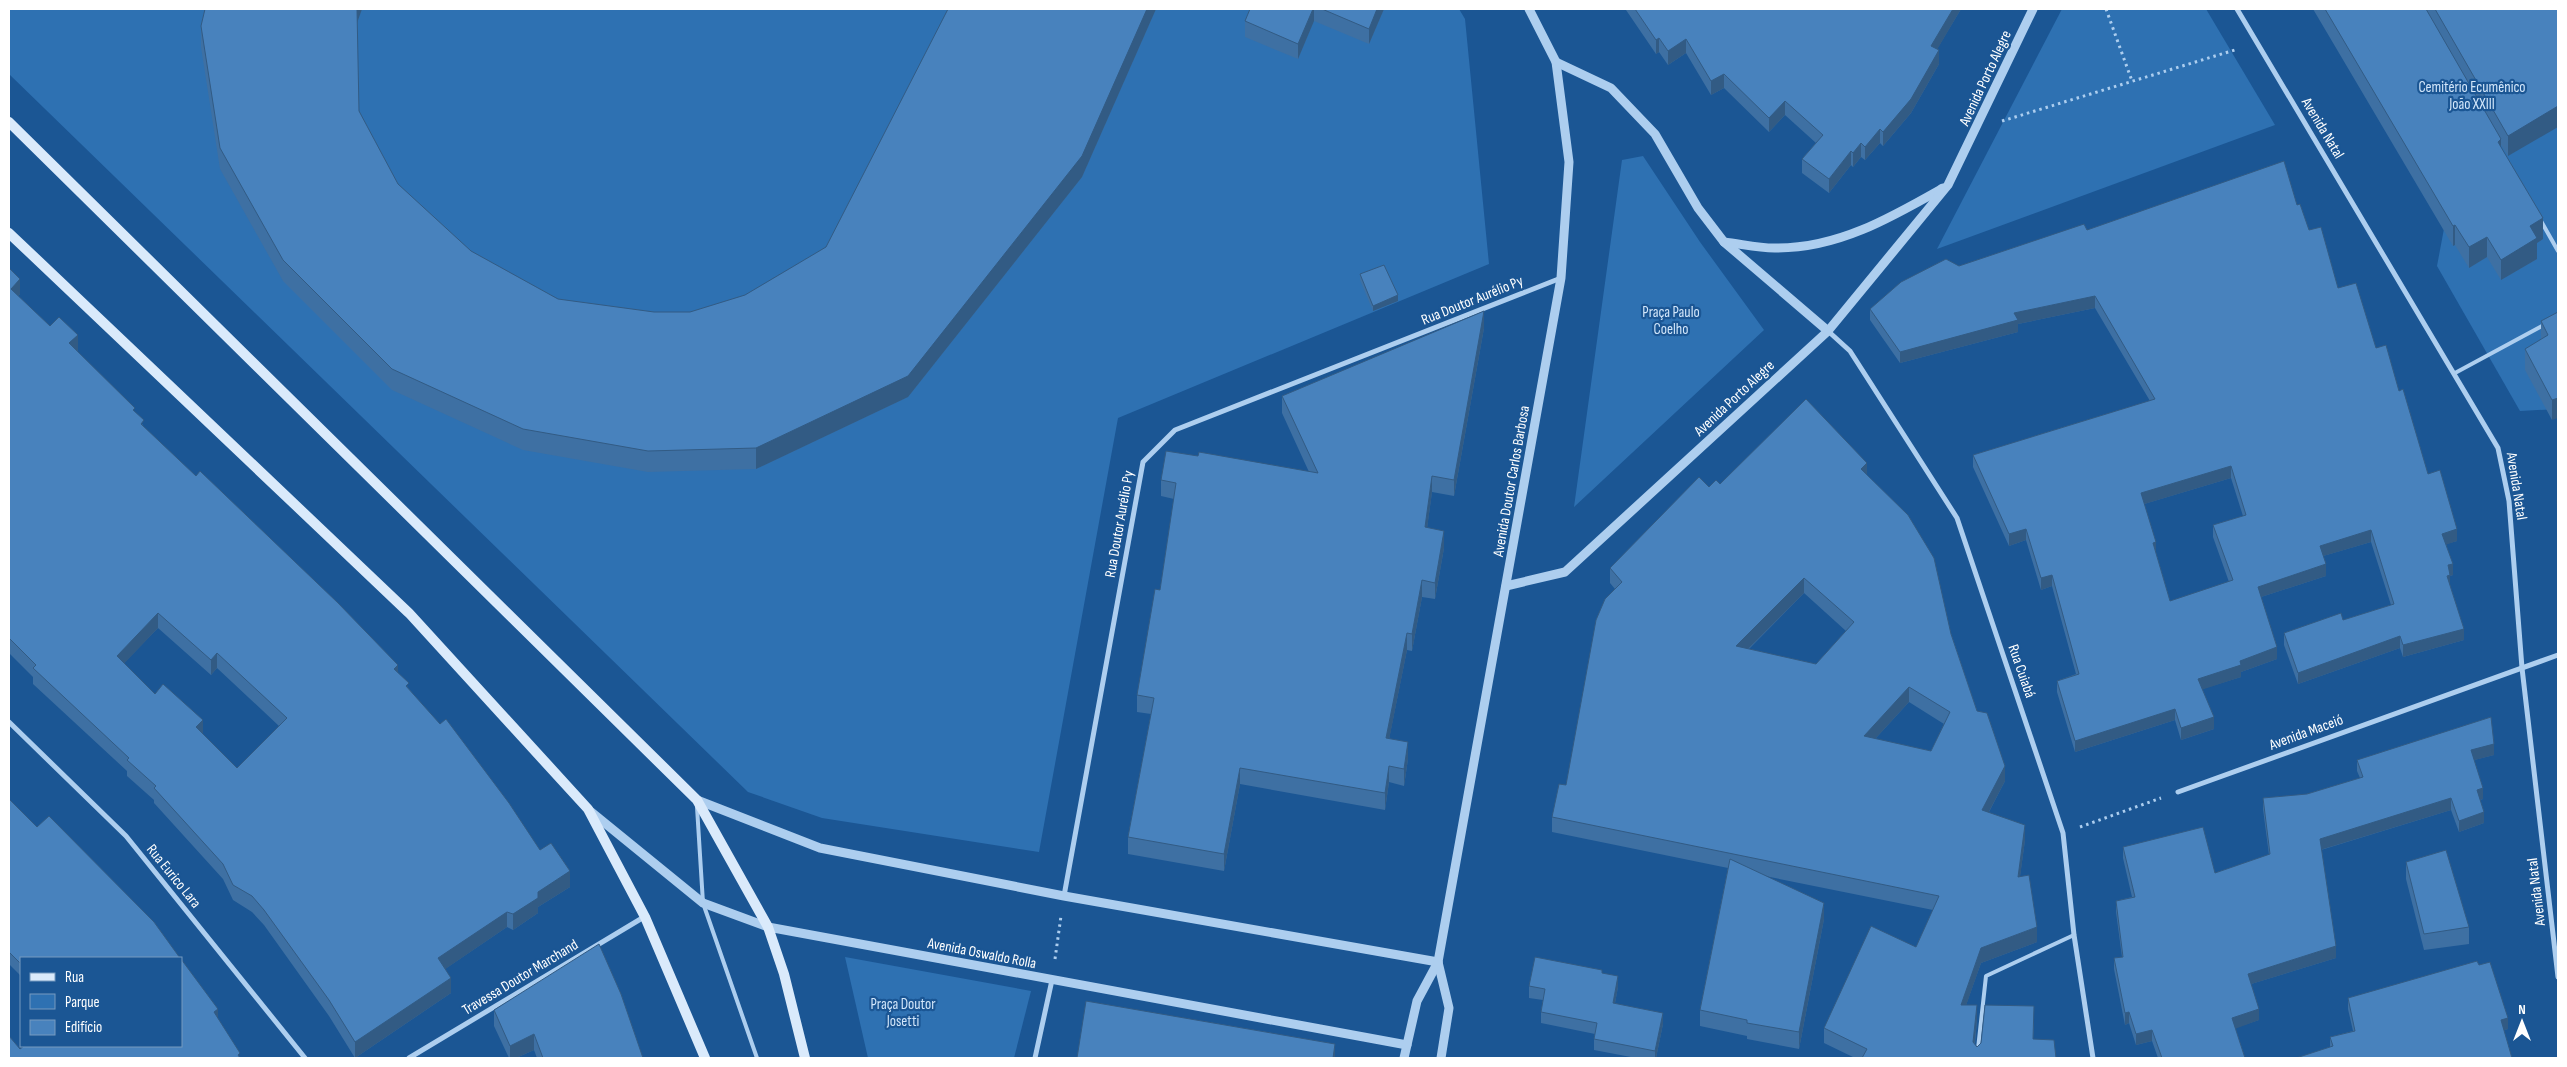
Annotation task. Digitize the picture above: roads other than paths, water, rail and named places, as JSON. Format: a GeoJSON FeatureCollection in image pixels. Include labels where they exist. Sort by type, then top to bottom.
{"type":"FeatureCollection","features":[{"type":"Feature","properties":{"kind":"main road"},"geometry":{"type":"LineString","coordinates":[[9,122],[696,800],[768,927],[784,974],[805,1058]]}},
{"type":"Feature","properties":{"kind":"main road"},"geometry":{"type":"LineString","coordinates":[[9,233],[409,613],[588,809],[645,917],[705,1058]]}},
{"type":"Feature","properties":{"kind":"street","name":"Avenida Doutor Carlos Barbosa"},"geometry":{"type":"LineString","coordinates":[[1404,1058],[1417,1001],[1438,962],[1561,278],[1570,162],[1556,62],[1529,9]]}},
{"type":"Feature","properties":{"kind":"street","name":"Avenida Porto Alegre"},"geometry":{"type":"LineString","coordinates":[[1506,586],[1565,572],[1828,331],[1948,185],[2033,9]]}},
{"type":"Feature","properties":{"kind":"street","name":"Avenida Natal"},"geometry":{"type":"LineString","coordinates":[[2237,9],[2498,448],[2509,501],[2522,668],[2558,977]]}},
{"type":"Feature","properties":{"kind":"street"},"geometry":{"type":"LineString","coordinates":[[1556,62],[1612,88],[1655,134],[1698,208],[1724,242],[1828,331]]}},
{"type":"Feature","properties":{"kind":"street"},"geometry":{"type":"LineString","coordinates":[[1724,242],[1777,248],[1810,245],[1851,234],[1892,217],[1948,185]]}},
{"type":"Feature","properties":{"kind":"street","name":"Rua Doutor Aurélio Py"},"geometry":{"type":"LineString","coordinates":[[1064,896],[1143,462],[1175,430],[1561,278]]}},
{"type":"Feature","properties":{"kind":"street","name":"Rua Cuiabá"},"geometry":{"type":"LineString","coordinates":[[1828,331],[1850,351],[1957,518],[2063,833],[2074,935],[2093,1058]]}},
{"type":"Feature","properties":{"kind":"street","name":"Avenida Maceió"},"geometry":{"type":"LineString","coordinates":[[2178,792],[2558,655]]}},
{"type":"Feature","properties":{"kind":"street","name":"Rua Eurico Lara"},"geometry":{"type":"LineString","coordinates":[[9,722],[126,836],[305,1058]]}},
{"type":"Feature","properties":{"kind":"street"},"geometry":{"type":"LineString","coordinates":[[696,800],[820,848],[1064,896],[1438,962]]}},
{"type":"Feature","properties":{"kind":"street","name":"Avenida Oswaldo Rolla"},"geometry":{"type":"LineString","coordinates":[[588,809],[703,903],[768,927],[1406,1045]]}},
{"type":"Feature","properties":{"kind":"street","name":"Travessa Doutor Marchand"},"geometry":{"type":"LineString","coordinates":[[409,1058],[645,917]]}},
{"type":"Feature","properties":{"kind":"street","name":"Avenida Doutor Carlos Barbosa"},"geometry":{"type":"LineString","coordinates":[[1438,962],[1449,1008],[1441,1058]]}},
{"type":"Feature","properties":{"kind":"street"},"geometry":{"type":"LineString","coordinates":[[1035,1058],[1052,980]]}},
{"type":"Feature","properties":{"kind":"lane"},"geometry":{"type":"LineString","coordinates":[[2538,216],[2558,251]]}},
{"type":"Feature","properties":{"kind":"lane"},"geometry":{"type":"LineString","coordinates":[[2454,373],[2551,322]]}},
{"type":"Feature","properties":{"kind":"lane"},"geometry":{"type":"LineString","coordinates":[[696,800],[703,903],[757,1058]]}},
{"type":"Feature","properties":{"kind":"lane"},"geometry":{"type":"LineString","coordinates":[[1977,1058],[1986,976],[2074,935]]}},
{"type":"Feature","properties":{"kind":"park label","name":"Cemitério Ecumênico João XXIII"},"geometry":{"type":"Point","coordinates":[2472,96]}},
{"type":"Feature","properties":{"kind":"park label","name":"Praça Paulo Coelho"},"geometry":{"type":"Point","coordinates":[1671,320]}},
{"type":"Feature","properties":{"kind":"park label","name":"Praça Doutor Josetti"},"geometry":{"type":"Point","coordinates":[903,1012]}}]}
